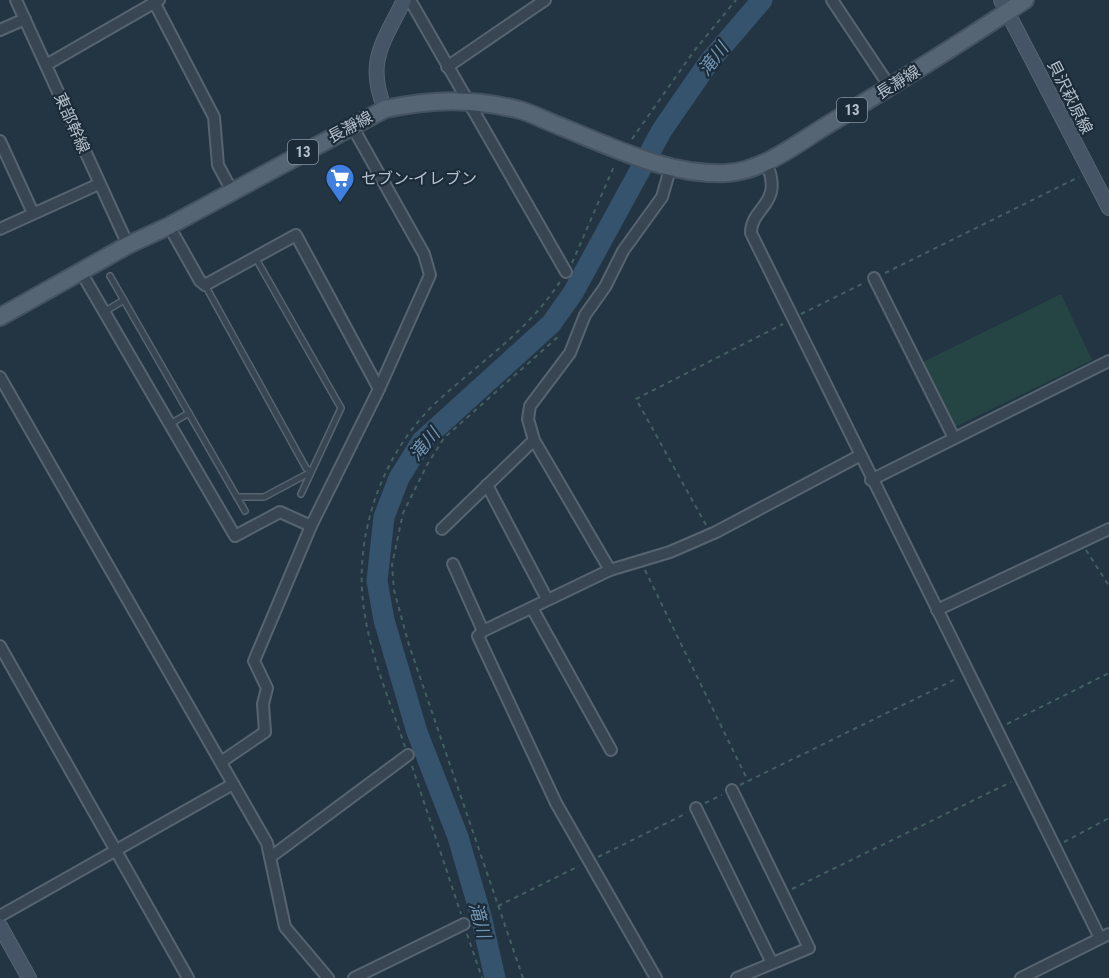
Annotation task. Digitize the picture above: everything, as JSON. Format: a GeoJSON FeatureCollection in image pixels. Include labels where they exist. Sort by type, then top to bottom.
{"type":"FeatureCollection","features":[{"type":"Feature","properties":{"kind":"main road","name":"長瀞線"},"geometry":{"type":"LineString","coordinates":[[0,317],[128,245],[169,226],[385,109],[414,103],[466,100],[522,111],[626,153],[667,165],[709,173],[730,173],[766,162],[890,87],[1004,6],[1025,0]]}},
{"type":"Feature","properties":{"kind":"street","name":"東部幹線"},"geometry":{"type":"LineString","coordinates":[[16,0],[128,245]]}},
{"type":"Feature","properties":{"kind":"street"},"geometry":{"type":"LineString","coordinates":[[385,109],[376,83],[375,61],[404,0]]}},
{"type":"Feature","properties":{"kind":"street"},"geometry":{"type":"LineString","coordinates":[[410,0],[566,272]]}},
{"type":"Feature","properties":{"kind":"street"},"geometry":{"type":"LineString","coordinates":[[447,67],[545,0]]}},
{"type":"Feature","properties":{"kind":"street"},"geometry":{"type":"LineString","coordinates":[[832,0],[890,87]]}},
{"type":"Feature","properties":{"kind":"street"},"geometry":{"type":"LineString","coordinates":[[46,65],[156,1],[214,117],[218,165],[232,191]]}},
{"type":"Feature","properties":{"kind":"street","name":"貝沢萩原線"},"geometry":{"type":"LineString","coordinates":[[1004,6],[1109,208]]}},
{"type":"Feature","properties":{"kind":"street"},"geometry":{"type":"LineString","coordinates":[[0,30],[25,19]]}},
{"type":"Feature","properties":{"kind":"street"},"geometry":{"type":"LineString","coordinates":[[221,762],[265,732],[263,704],[267,688],[254,661],[311,526],[428,284],[429,264],[352,126]]}},
{"type":"Feature","properties":{"kind":"street"},"geometry":{"type":"LineString","coordinates":[[0,141],[33,213]]}},
{"type":"Feature","properties":{"kind":"street"},"geometry":{"type":"LineString","coordinates":[[766,162],[773,179],[767,204],[751,227],[751,234],[791,320],[1054,848],[1105,936],[1021,978]]}},
{"type":"Feature","properties":{"kind":"street"},"geometry":{"type":"LineString","coordinates":[[610,570],[534,440],[528,419],[530,406],[570,353],[585,315],[604,287],[623,251],[662,197],[667,165]]}},
{"type":"Feature","properties":{"kind":"street"},"geometry":{"type":"LineString","coordinates":[[0,229],[99,184]]}},
{"type":"Feature","properties":{"kind":"street"},"geometry":{"type":"LineString","coordinates":[[169,226],[200,281],[205,285],[296,235],[379,389]]}},
{"type":"Feature","properties":{"kind":"street"},"geometry":{"type":"LineString","coordinates":[[81,272],[235,537],[280,512],[311,526]]}},
{"type":"Feature","properties":{"kind":"street"},"geometry":{"type":"LineString","coordinates":[[874,278],[954,438]]}},
{"type":"Feature","properties":{"kind":"street"},"geometry":{"type":"LineString","coordinates":[[871,480],[1109,361]]}},
{"type":"Feature","properties":{"kind":"street"},"geometry":{"type":"LineString","coordinates":[[0,377],[272,855],[279,909],[285,927],[328,978]]}},
{"type":"Feature","properties":{"kind":"street"},"geometry":{"type":"LineString","coordinates":[[442,529],[534,440]]}},
{"type":"Feature","properties":{"kind":"street"},"geometry":{"type":"LineString","coordinates":[[656,978],[556,803],[478,636],[483,631],[547,599],[610,570],[670,552],[711,533],[859,456]]}},
{"type":"Feature","properties":{"kind":"street"},"geometry":{"type":"LineString","coordinates":[[487,485],[547,599]]}},
{"type":"Feature","properties":{"kind":"street"},"geometry":{"type":"LineString","coordinates":[[937,610],[1109,529]]}},
{"type":"Feature","properties":{"kind":"street"},"geometry":{"type":"LineString","coordinates":[[453,564],[483,631]]}},
{"type":"Feature","properties":{"kind":"street"},"geometry":{"type":"LineString","coordinates":[[532,608],[611,750]]}},
{"type":"Feature","properties":{"kind":"street"},"geometry":{"type":"LineString","coordinates":[[0,646],[188,978]]}},
{"type":"Feature","properties":{"kind":"street"},"geometry":{"type":"LineString","coordinates":[[272,855],[408,755]]}},
{"type":"Feature","properties":{"kind":"street"},"geometry":{"type":"LineString","coordinates":[[0,916],[233,784]]}},
{"type":"Feature","properties":{"kind":"street"},"geometry":{"type":"LineString","coordinates":[[732,790],[809,948],[737,978]]}},
{"type":"Feature","properties":{"kind":"street"},"geometry":{"type":"LineString","coordinates":[[696,808],[772,963]]}},
{"type":"Feature","properties":{"kind":"street"},"geometry":{"type":"LineString","coordinates":[[357,977],[464,924]]}},
{"type":"Feature","properties":{"kind":"street"},"geometry":{"type":"LineString","coordinates":[[0,926],[29,978]]}},
{"type":"Feature","properties":{"kind":"lane"},"geometry":{"type":"LineString","coordinates":[[255,257],[342,408],[301,494]]}},
{"type":"Feature","properties":{"kind":"lane"},"geometry":{"type":"LineString","coordinates":[[110,276],[245,511]]}},
{"type":"Feature","properties":{"kind":"lane"},"geometry":{"type":"LineString","coordinates":[[205,285],[306,468],[311,472]]}},
{"type":"Feature","properties":{"kind":"lane"},"geometry":{"type":"LineString","coordinates":[[104,312],[124,300]]}},
{"type":"Feature","properties":{"kind":"lane"},"geometry":{"type":"LineString","coordinates":[[170,424],[189,413]]}},
{"type":"Feature","properties":{"kind":"lane"},"geometry":{"type":"LineString","coordinates":[[237,497],[264,496],[311,472]]}},
{"type":"Feature","properties":{"kind":"path"},"geometry":{"type":"LineString","coordinates":[[711,533],[636,399],[1090,171]]}},
{"type":"Feature","properties":{"kind":"path"},"geometry":{"type":"LineString","coordinates":[[523,978],[409,645],[394,590],[392,565],[403,513],[427,465],[444,438],[560,335]]}},
{"type":"Feature","properties":{"kind":"path"},"geometry":{"type":"LineString","coordinates":[[1082,542],[1109,586]]}},
{"type":"Feature","properties":{"kind":"path"},"geometry":{"type":"LineString","coordinates":[[640,560],[748,781]]}},
{"type":"Feature","properties":{"kind":"path"},"geometry":{"type":"LineString","coordinates":[[996,729],[1109,673]]}},
{"type":"Feature","properties":{"kind":"path"},"geometry":{"type":"LineString","coordinates":[[784,893],[1020,778]]}},
{"type":"Feature","properties":{"kind":"path"},"geometry":{"type":"LineString","coordinates":[[1054,848],[1109,818]]}},
{"type":"Feature","properties":{"kind":"green space"},"geometry":{"type":"Polygon","coordinates":[[[1061,294],[1092,360],[955,427],[923,362],[1061,294]]]}},
{"type":"Feature","properties":{"kind":"waterway","name":"滝川"},"geometry":{"type":"LineString","coordinates":[[495,978],[481,916],[458,837],[417,732],[384,620],[377,581],[384,517],[399,478],[422,441],[551,324],[573,293],[662,130],[709,62],[762,0]]}},
{"type":"Feature","properties":{"kind":"place","name":"セブン-イレブン"},"geometry":{"type":"Point","coordinates":[340,204]}}]}
